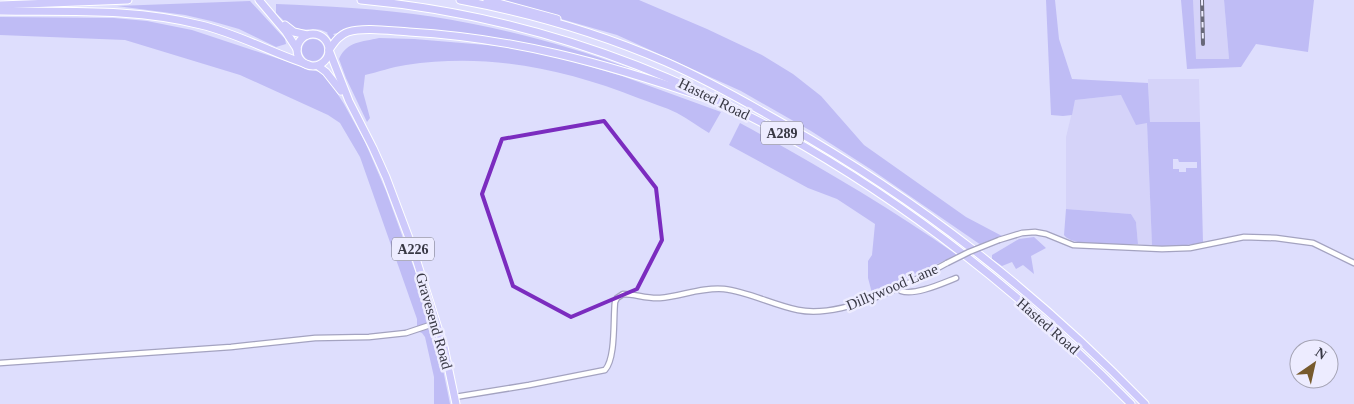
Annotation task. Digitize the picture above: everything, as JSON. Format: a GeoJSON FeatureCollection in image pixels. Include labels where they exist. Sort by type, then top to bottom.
{"type":"FeatureCollection","features":[{"type":"Feature","properties":{"kind":"main road"},"geometry":{"type":"LineString","coordinates":[[0,5],[128,0]]}},
{"type":"Feature","properties":{"kind":"main road"},"geometry":{"type":"LineString","coordinates":[[259,0],[286,32],[297,49],[300,58],[309,64]]}},
{"type":"Feature","properties":{"kind":"main road","name":"Hasted Road"},"geometry":{"type":"LineString","coordinates":[[361,0],[466,15],[543,34],[633,62],[734,108],[834,164],[872,188],[934,232],[992,276],[1066,340],[1132,404]]}},
{"type":"Feature","properties":{"kind":"main road","name":"Hasted Road"},"geometry":{"type":"LineString","coordinates":[[460,0],[562,25],[666,62],[743,100],[837,154],[948,229],[998,268],[1072,332],[1144,404]]}},
{"type":"Feature","properties":{"kind":"main road","name":"A289"},"geometry":{"type":"LineString","coordinates":[[488,0],[620,40],[666,62]]}},
{"type":"Feature","properties":{"kind":"main road"},"geometry":{"type":"LineString","coordinates":[[0,11],[114,12],[166,18],[232,34],[293,60],[318,66],[325,61],[329,50],[327,42],[323,37],[316,34],[307,35],[291,31],[272,15]]}},
{"type":"Feature","properties":{"kind":"main road","name":"A289"},"geometry":{"type":"LineString","coordinates":[[329,50],[338,38],[345,33],[354,31],[395,31],[476,38],[524,46],[595,62],[734,108]]}},
{"type":"Feature","properties":{"kind":"main road"},"geometry":{"type":"LineString","coordinates":[[297,49],[300,41],[307,35]]}},
{"type":"Feature","properties":{"kind":"main road","name":"Gravesend Road"},"geometry":{"type":"LineString","coordinates":[[329,50],[349,101],[386,177],[412,246],[444,347],[455,400]]}},
{"type":"Feature","properties":{"kind":"main road","name":"Gravesend Road"},"geometry":{"type":"LineString","coordinates":[[318,66],[332,78],[349,101]]}},
{"type":"Feature","properties":{"kind":"street","name":"Dillywood Lane"},"geometry":{"type":"LineString","coordinates":[[455,400],[604,371],[609,364],[615,302],[623,294],[646,298],[662,298],[691,292],[724,289],[797,310],[814,312],[832,311],[899,287],[999,240],[1022,233],[1035,232],[1046,234],[1073,245],[1162,249],[1190,248],[1244,237],[1267,237],[1313,243],[1354,263]]}},
{"type":"Feature","properties":{"kind":"street"},"geometry":{"type":"LineString","coordinates":[[899,287],[901,292],[906,293],[926,289],[956,278]]}},
{"type":"Feature","properties":{"kind":"street"},"geometry":{"type":"LineString","coordinates":[[0,363],[234,346],[315,338],[369,338],[406,333],[436,323]]}},
{"type":"Feature","properties":{"kind":"highlighted area"},"geometry":{"type":"Polygon","coordinates":[[[604,121],[656,188],[662,240],[637,289],[571,317],[513,286],[482,194],[502,139],[604,121]]]}},
{"type":"Feature","properties":{"kind":"shaded area"},"geometry":{"type":"Polygon","coordinates":[[[495,0],[639,0],[707,29],[762,55],[793,74],[821,96],[864,145],[966,217],[1002,236],[981,245],[872,170],[811,131],[741,91],[617,35],[495,0]]]}},
{"type":"Feature","properties":{"kind":"shaded area"},"geometry":{"type":"Polygon","coordinates":[[[1046,0],[1055,0],[1059,39],[1072,79],[1148,83],[1150,122],[1200,122],[1203,243],[1178,246],[1152,246],[1147,123],[1136,125],[1121,95],[1075,100],[1072,115],[1051,115],[1046,0]],[[1173,159],[1173,169],[1179,169],[1179,172],[1186,172],[1186,168],[1197,168],[1197,162],[1179,162],[1178,159],[1173,159]]]}},
{"type":"Feature","properties":{"kind":"shaded area"},"geometry":{"type":"Polygon","coordinates":[[[1181,0],[1193,0],[1196,59],[1229,59],[1224,0],[1314,0],[1308,52],[1256,44],[1241,67],[1187,69],[1181,0]]]}},
{"type":"Feature","properties":{"kind":"shaded area"},"geometry":{"type":"Polygon","coordinates":[[[1193,0],[1224,0],[1229,59],[1195,60],[1193,0]]]}},
{"type":"Feature","properties":{"kind":"shaded area"},"geometry":{"type":"Polygon","coordinates":[[[250,1],[285,39],[286,44],[276,47],[239,29],[185,15],[117,6],[250,1]]]}},
{"type":"Feature","properties":{"kind":"shaded area"},"geometry":{"type":"Polygon","coordinates":[[[276,4],[387,11],[457,21],[527,36],[629,68],[543,47],[456,33],[357,30],[333,34],[336,37],[332,41],[328,33],[323,31],[300,29],[290,25],[276,13],[276,4]]]}},
{"type":"Feature","properties":{"kind":"shaded area"},"geometry":{"type":"Polygon","coordinates":[[[0,17],[114,18],[147,21],[192,30],[322,73],[344,104],[365,142],[386,191],[433,321],[450,404],[434,404],[434,377],[425,337],[417,331],[417,319],[360,157],[340,123],[328,115],[240,75],[125,40],[0,35],[0,17]]]}},
{"type":"Feature","properties":{"kind":"shaded area"},"geometry":{"type":"Polygon","coordinates":[[[379,38],[510,47],[564,59],[622,76],[721,112],[709,133],[672,111],[581,78],[524,66],[466,61],[406,65],[365,75],[363,92],[370,118],[367,122],[339,59],[346,49],[356,43],[379,38]]]}},
{"type":"Feature","properties":{"kind":"shaded area"},"geometry":{"type":"Polygon","coordinates":[[[313,39],[321,42],[324,50],[321,58],[313,61],[305,58],[302,50],[305,42],[313,39]]]}},
{"type":"Feature","properties":{"kind":"shaded area"},"geometry":{"type":"Polygon","coordinates":[[[1148,79],[1199,79],[1200,122],[1150,122],[1148,79]]]}},
{"type":"Feature","properties":{"kind":"shaded area"},"geometry":{"type":"Polygon","coordinates":[[[1121,95],[1147,123],[1152,246],[1138,244],[1136,222],[1131,214],[1066,209],[1066,137],[1075,100],[1121,95]]]}},
{"type":"Feature","properties":{"kind":"shaded area"},"geometry":{"type":"Polygon","coordinates":[[[740,123],[850,186],[904,219],[957,255],[872,293],[868,278],[868,261],[872,255],[875,224],[837,199],[808,188],[729,145],[740,123]]]}},
{"type":"Feature","properties":{"kind":"shaded area"},"geometry":{"type":"Polygon","coordinates":[[[1066,209],[1131,214],[1136,222],[1138,244],[1087,244],[1069,239],[1064,235],[1066,209]]]}},
{"type":"Feature","properties":{"kind":"shaded area"},"geometry":{"type":"Polygon","coordinates":[[[1034,237],[1046,248],[1031,256],[1034,274],[1023,265],[1016,269],[1012,262],[1002,266],[992,259],[992,255],[1019,239],[1034,237]]]}},
{"type":"Feature","properties":{"kind":"railway"},"geometry":{"type":"LineString","coordinates":[[1202,0],[1203,44]]}}]}
